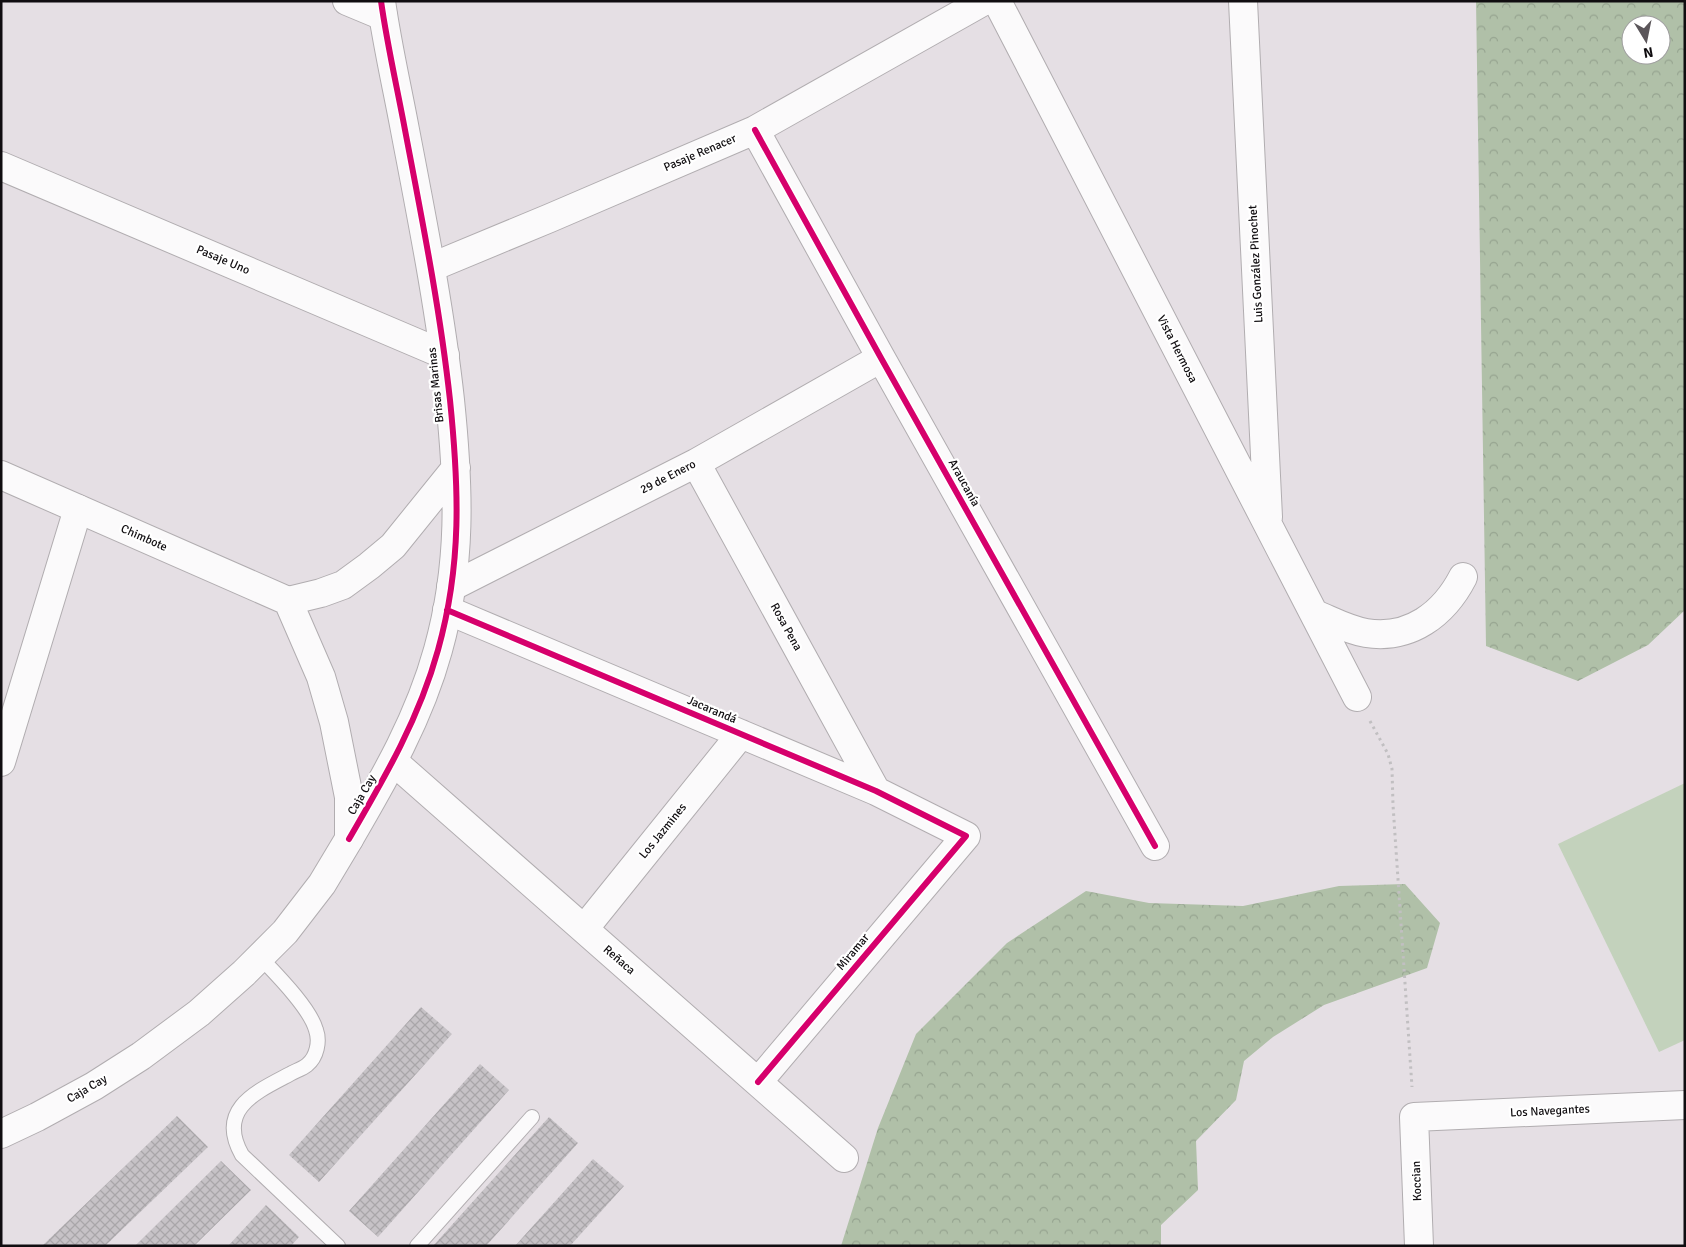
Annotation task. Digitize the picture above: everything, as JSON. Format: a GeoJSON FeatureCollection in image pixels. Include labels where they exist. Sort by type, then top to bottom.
{"type":"FeatureCollection","features":[{"type":"Feature","properties":{"kind":"street"},"geometry":{"type":"LineString","coordinates":[[347,1],[382,9]]}},
{"type":"Feature","properties":{"kind":"street","name":"Pasaje Renacer"},"geometry":{"type":"LineString","coordinates":[[432,267],[755,130],[984,1]]}},
{"type":"Feature","properties":{"kind":"street","name":"Vista Hermosa"},"geometry":{"type":"LineString","coordinates":[[997,1],[1357,697]]}},
{"type":"Feature","properties":{"kind":"street","name":"Luis González Pinochet"},"geometry":{"type":"LineString","coordinates":[[1244,1],[1269,526]]}},
{"type":"Feature","properties":{"kind":"street","name":"Brisas Marinas"},"geometry":{"type":"LineString","coordinates":[[382,9],[432,267],[445,354],[456,468],[458,519],[449,598],[438,650],[426,688],[394,762]]}},
{"type":"Feature","properties":{"kind":"street","name":"Araucanía"},"geometry":{"type":"LineString","coordinates":[[755,130],[1155,846]]}},
{"type":"Feature","properties":{"kind":"street","name":"Pasaje Uno"},"geometry":{"type":"LineString","coordinates":[[1,166],[445,354]]}},
{"type":"Feature","properties":{"kind":"street","name":"29 de Enero"},"geometry":{"type":"LineString","coordinates":[[449,598],[696,463],[881,358]]}},
{"type":"Feature","properties":{"kind":"street","name":"Rosa Pena"},"geometry":{"type":"LineString","coordinates":[[696,463],[876,791]]}},
{"type":"Feature","properties":{"kind":"street"},"geometry":{"type":"LineString","coordinates":[[350,839],[349,797],[334,722],[321,677],[288,602],[321,594],[343,585],[369,566],[393,546],[456,468]]}},
{"type":"Feature","properties":{"kind":"street","name":"Chimbote"},"geometry":{"type":"LineString","coordinates":[[1,475],[288,602]]}},
{"type":"Feature","properties":{"kind":"street"},"geometry":{"type":"LineString","coordinates":[[1,762],[78,509]]}},
{"type":"Feature","properties":{"kind":"street"},"geometry":{"type":"LineString","coordinates":[[1315,614],[1350,629],[1366,633],[1384,634],[1401,631],[1417,626],[1445,606],[1463,577]]}},
{"type":"Feature","properties":{"kind":"street","name":"Jacarandá"},"geometry":{"type":"LineString","coordinates":[[449,598],[741,734],[876,791],[966,836]]}},
{"type":"Feature","properties":{"kind":"street","name":"Los Jazmines"},"geometry":{"type":"LineString","coordinates":[[584,929],[741,734]]}},
{"type":"Feature","properties":{"kind":"street","name":"Caja Cay"},"geometry":{"type":"LineString","coordinates":[[1,1134],[38,1117],[94,1086],[142,1056],[199,1013],[260,957],[285,932],[322,884],[394,762]]}},
{"type":"Feature","properties":{"kind":"street","name":"Reñaca"},"geometry":{"type":"LineString","coordinates":[[394,762],[844,1158]]}},
{"type":"Feature","properties":{"kind":"street","name":"Miramar"},"geometry":{"type":"LineString","coordinates":[[758,1082],[966,836]]}},
{"type":"Feature","properties":{"kind":"street","name":"Los Navegantes"},"geometry":{"type":"LineString","coordinates":[[1414,1117],[1685,1105]]}},
{"type":"Feature","properties":{"kind":"street","name":"Koccian"},"geometry":{"type":"LineString","coordinates":[[1414,1117],[1419,1246]]}},
{"type":"Feature","properties":{"kind":"lane"},"geometry":{"type":"LineString","coordinates":[[260,957],[306,1012],[316,1029],[318,1040],[313,1058],[307,1065],[257,1091],[240,1107],[234,1129],[235,1138],[242,1155],[338,1246]]}},
{"type":"Feature","properties":{"kind":"lane"},"geometry":{"type":"LineString","coordinates":[[417,1246],[532,1117]]}},
{"type":"Feature","properties":{"kind":"path"},"geometry":{"type":"LineString","coordinates":[[1357,697],[1388,754],[1392,769],[1414,1117]]}},
{"type":"Feature","properties":{"kind":"green space"},"geometry":{"type":"Polygon","coordinates":[[[1476,1],[1685,1],[1685,610],[1648,645],[1578,681],[1486,646],[1476,1]]]}},
{"type":"Feature","properties":{"kind":"green space"},"geometry":{"type":"Polygon","coordinates":[[[1685,783],[1685,1040],[1659,1052],[1558,844],[1685,783]]]}},
{"type":"Feature","properties":{"kind":"green space"},"geometry":{"type":"Polygon","coordinates":[[[1405,884],[1440,923],[1427,968],[1324,1005],[1273,1037],[1244,1061],[1236,1100],[1196,1141],[1198,1190],[1161,1225],[1161,1246],[841,1246],[878,1128],[916,1034],[1007,943],[1086,891],[1149,903],[1243,906],[1339,886],[1405,884]]]}},
{"type":"Feature","properties":{"kind":"building"},"geometry":{"type":"Polygon","coordinates":[[[421,1007],[452,1034],[319,1182],[289,1155],[421,1007]]]}},
{"type":"Feature","properties":{"kind":"building"},"geometry":{"type":"Polygon","coordinates":[[[480,1064],[509,1090],[378,1237],[349,1211],[480,1064]]]}},
{"type":"Feature","properties":{"kind":"building"},"geometry":{"type":"Polygon","coordinates":[[[177,1116],[208,1147],[105,1246],[42,1246],[177,1116]]]}},
{"type":"Feature","properties":{"kind":"building"},"geometry":{"type":"Polygon","coordinates":[[[549,1117],[578,1143],[486,1246],[433,1246],[549,1117]]]}},
{"type":"Feature","properties":{"kind":"building"},"geometry":{"type":"Polygon","coordinates":[[[593,1159],[624,1186],[570,1246],[515,1246],[593,1159]]]}},
{"type":"Feature","properties":{"kind":"building"},"geometry":{"type":"Polygon","coordinates":[[[221,1161],[251,1190],[194,1246],[135,1246],[221,1161]]]}},
{"type":"Feature","properties":{"kind":"building"},"geometry":{"type":"Polygon","coordinates":[[[266,1205],[299,1237],[291,1246],[228,1246],[266,1205]]]}},
{"type":"Feature","properties":{"kind":"cycle path"},"geometry":{"type":"LineString","coordinates":[[349,839],[400,747],[421,700],[438,650],[446,618],[455,556],[455,464],[450,400],[441,332],[381,1]]}},
{"type":"Feature","properties":{"kind":"cycle path"},"geometry":{"type":"LineString","coordinates":[[755,130],[1155,846]]}},
{"type":"Feature","properties":{"kind":"cycle path"},"geometry":{"type":"LineString","coordinates":[[447,610],[876,791],[966,836],[758,1082]]}}]}
